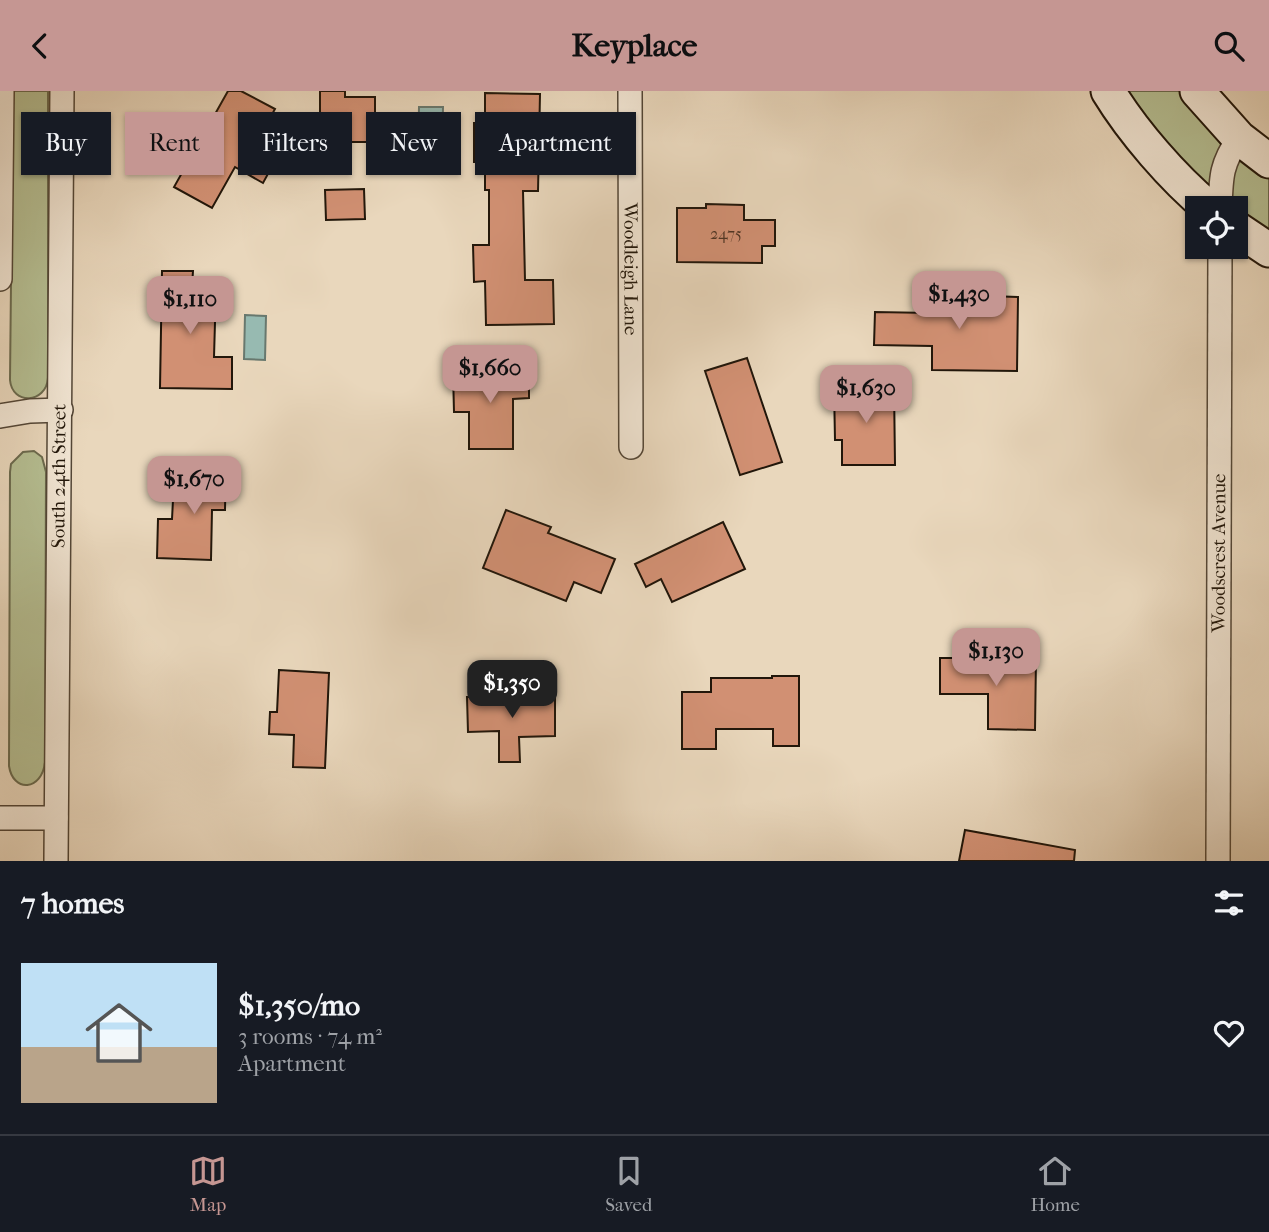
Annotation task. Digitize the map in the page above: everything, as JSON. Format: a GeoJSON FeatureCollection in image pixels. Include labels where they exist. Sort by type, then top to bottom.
{"type":"FeatureCollection","features":[{"type":"Feature","properties":{"kind":"main road"},"geometry":{"type":"LineString","coordinates":[[1108,91],[1148,145],[1195,196]]}},
{"type":"Feature","properties":{"kind":"main road"},"geometry":{"type":"LineString","coordinates":[[1198,91],[1239,138],[1269,161]]}},
{"type":"Feature","properties":{"kind":"main road"},"geometry":{"type":"LineString","coordinates":[[1248,236],[1269,250]]}},
{"type":"Feature","properties":{"kind":"street"},"geometry":{"type":"LineString","coordinates":[[0,279],[2,91]]}},
{"type":"Feature","properties":{"kind":"street","name":"South 24th Street"},"geometry":{"type":"LineString","coordinates":[[56,861],[62,91]]}},
{"type":"Feature","properties":{"kind":"street","name":"Woodleigh Lane"},"geometry":{"type":"LineString","coordinates":[[630,91],[631,447]]}},
{"type":"Feature","properties":{"kind":"street"},"geometry":{"type":"LineString","coordinates":[[1220,196],[1221,170],[1227,155],[1239,138]]}},
{"type":"Feature","properties":{"kind":"street","name":"Woodscrest Avenue"},"geometry":{"type":"LineString","coordinates":[[1218,861],[1220,259]]}},
{"type":"Feature","properties":{"kind":"street"},"geometry":{"type":"LineString","coordinates":[[0,416],[61,410]]}},
{"type":"Feature","properties":{"kind":"street"},"geometry":{"type":"LineString","coordinates":[[0,818],[56,818]]}},
{"type":"Feature","properties":{"kind":"green space"},"geometry":{"type":"Polygon","coordinates":[[[13,91],[48,91],[48,112],[21,112],[21,175],[48,175],[48,378],[42,393],[29,398],[16,394],[10,380],[13,91]]]}},
{"type":"Feature","properties":{"kind":"green space"},"geometry":{"type":"Polygon","coordinates":[[[1108,91],[1197,91],[1269,161],[1269,250],[1248,236],[1248,196],[1199,196],[1108,91]]]}},
{"type":"Feature","properties":{"kind":"green space"},"geometry":{"type":"Polygon","coordinates":[[[34,451],[42,457],[46,472],[45,762],[39,779],[27,785],[16,781],[9,766],[10,472],[11,464],[23,452],[34,451]]]}},
{"type":"Feature","properties":{"kind":"water"},"geometry":{"type":"Polygon","coordinates":[[[419,107],[443,107],[443,112],[419,112],[419,107]]]}},
{"type":"Feature","properties":{"kind":"water"},"geometry":{"type":"Polygon","coordinates":[[[245,315],[266,316],[265,360],[244,359],[245,315]]]}},
{"type":"Feature","properties":{"kind":"building"},"geometry":{"type":"Polygon","coordinates":[[[228,91],[241,91],[275,109],[273,112],[238,112],[238,169],[235,167],[212,208],[174,187],[181,175],[224,175],[224,112],[216,112],[228,91]]]}},
{"type":"Feature","properties":{"kind":"building"},"geometry":{"type":"Polygon","coordinates":[[[320,91],[345,91],[345,97],[375,97],[375,112],[366,112],[366,142],[352,142],[352,112],[320,112],[320,91]]]}},
{"type":"Feature","properties":{"kind":"building"},"geometry":{"type":"Polygon","coordinates":[[[485,93],[540,94],[540,112],[485,112],[485,93]]]}},
{"type":"Feature","properties":{"kind":"building"},"geometry":{"type":"Polygon","coordinates":[[[475,123],[475,162],[474,162],[475,123]]]}},
{"type":"Feature","properties":{"kind":"building"},"geometry":{"type":"Polygon","coordinates":[[[249,175],[267,175],[263,183],[249,175]]]}},
{"type":"Feature","properties":{"kind":"building"},"geometry":{"type":"Polygon","coordinates":[[[485,175],[538,175],[538,191],[523,191],[525,280],[553,280],[554,324],[486,325],[485,281],[474,282],[473,245],[489,245],[489,190],[485,190],[485,175]]]}},
{"type":"Feature","properties":{"kind":"building"},"geometry":{"type":"Polygon","coordinates":[[[364,189],[365,219],[326,220],[325,190],[364,189]]]}},
{"type":"Feature","properties":{"kind":"building"},"geometry":{"type":"Polygon","coordinates":[[[706,204],[744,205],[744,220],[775,220],[775,246],[762,246],[762,263],[677,262],[677,208],[706,208],[706,204]]]}},
{"type":"Feature","properties":{"kind":"building"},"geometry":{"type":"Polygon","coordinates":[[[162,271],[193,271],[192,286],[216,287],[214,357],[232,357],[232,389],[160,388],[162,271]]]}},
{"type":"Feature","properties":{"kind":"building"},"geometry":{"type":"Polygon","coordinates":[[[958,290],[989,291],[989,296],[1018,297],[1017,371],[932,370],[932,346],[874,345],[875,312],[931,313],[931,296],[958,296],[958,290]]]}},
{"type":"Feature","properties":{"kind":"building"},"geometry":{"type":"Polygon","coordinates":[[[747,358],[782,462],[740,475],[705,371],[747,358]]]}},
{"type":"Feature","properties":{"kind":"building"},"geometry":{"type":"Polygon","coordinates":[[[529,370],[529,398],[513,399],[513,449],[469,449],[469,412],[454,412],[453,371],[529,370]]]}},
{"type":"Feature","properties":{"kind":"building"},"geometry":{"type":"Polygon","coordinates":[[[894,386],[895,465],[842,465],[842,440],[835,440],[834,387],[894,386]]]}},
{"type":"Feature","properties":{"kind":"building"},"geometry":{"type":"Polygon","coordinates":[[[193,461],[226,462],[225,510],[212,510],[211,560],[157,558],[158,519],[172,519],[173,500],[193,501],[193,461]]]}},
{"type":"Feature","properties":{"kind":"building"},"geometry":{"type":"Polygon","coordinates":[[[506,510],[551,527],[548,533],[615,559],[601,593],[574,582],[566,601],[483,568],[506,510]]]}},
{"type":"Feature","properties":{"kind":"building"},"geometry":{"type":"Polygon","coordinates":[[[723,522],[745,569],[672,602],[661,579],[646,587],[635,564],[723,522]]]}},
{"type":"Feature","properties":{"kind":"building"},"geometry":{"type":"Polygon","coordinates":[[[940,658],[1036,658],[1035,730],[988,729],[988,694],[940,694],[940,658]]]}},
{"type":"Feature","properties":{"kind":"building"},"geometry":{"type":"Polygon","coordinates":[[[279,670],[329,673],[325,768],[293,767],[294,735],[269,734],[270,712],[277,712],[279,670]]]}},
{"type":"Feature","properties":{"kind":"building"},"geometry":{"type":"Polygon","coordinates":[[[799,676],[799,746],[773,746],[773,729],[716,729],[716,749],[682,749],[682,692],[711,692],[711,678],[799,676]]]}},
{"type":"Feature","properties":{"kind":"building"},"geometry":{"type":"Polygon","coordinates":[[[555,696],[555,736],[519,737],[520,762],[499,762],[499,731],[468,732],[467,697],[555,696]]]}},
{"type":"Feature","properties":{"kind":"building"},"geometry":{"type":"Polygon","coordinates":[[[965,830],[1075,850],[1074,861],[959,861],[965,830]]]}}]}
